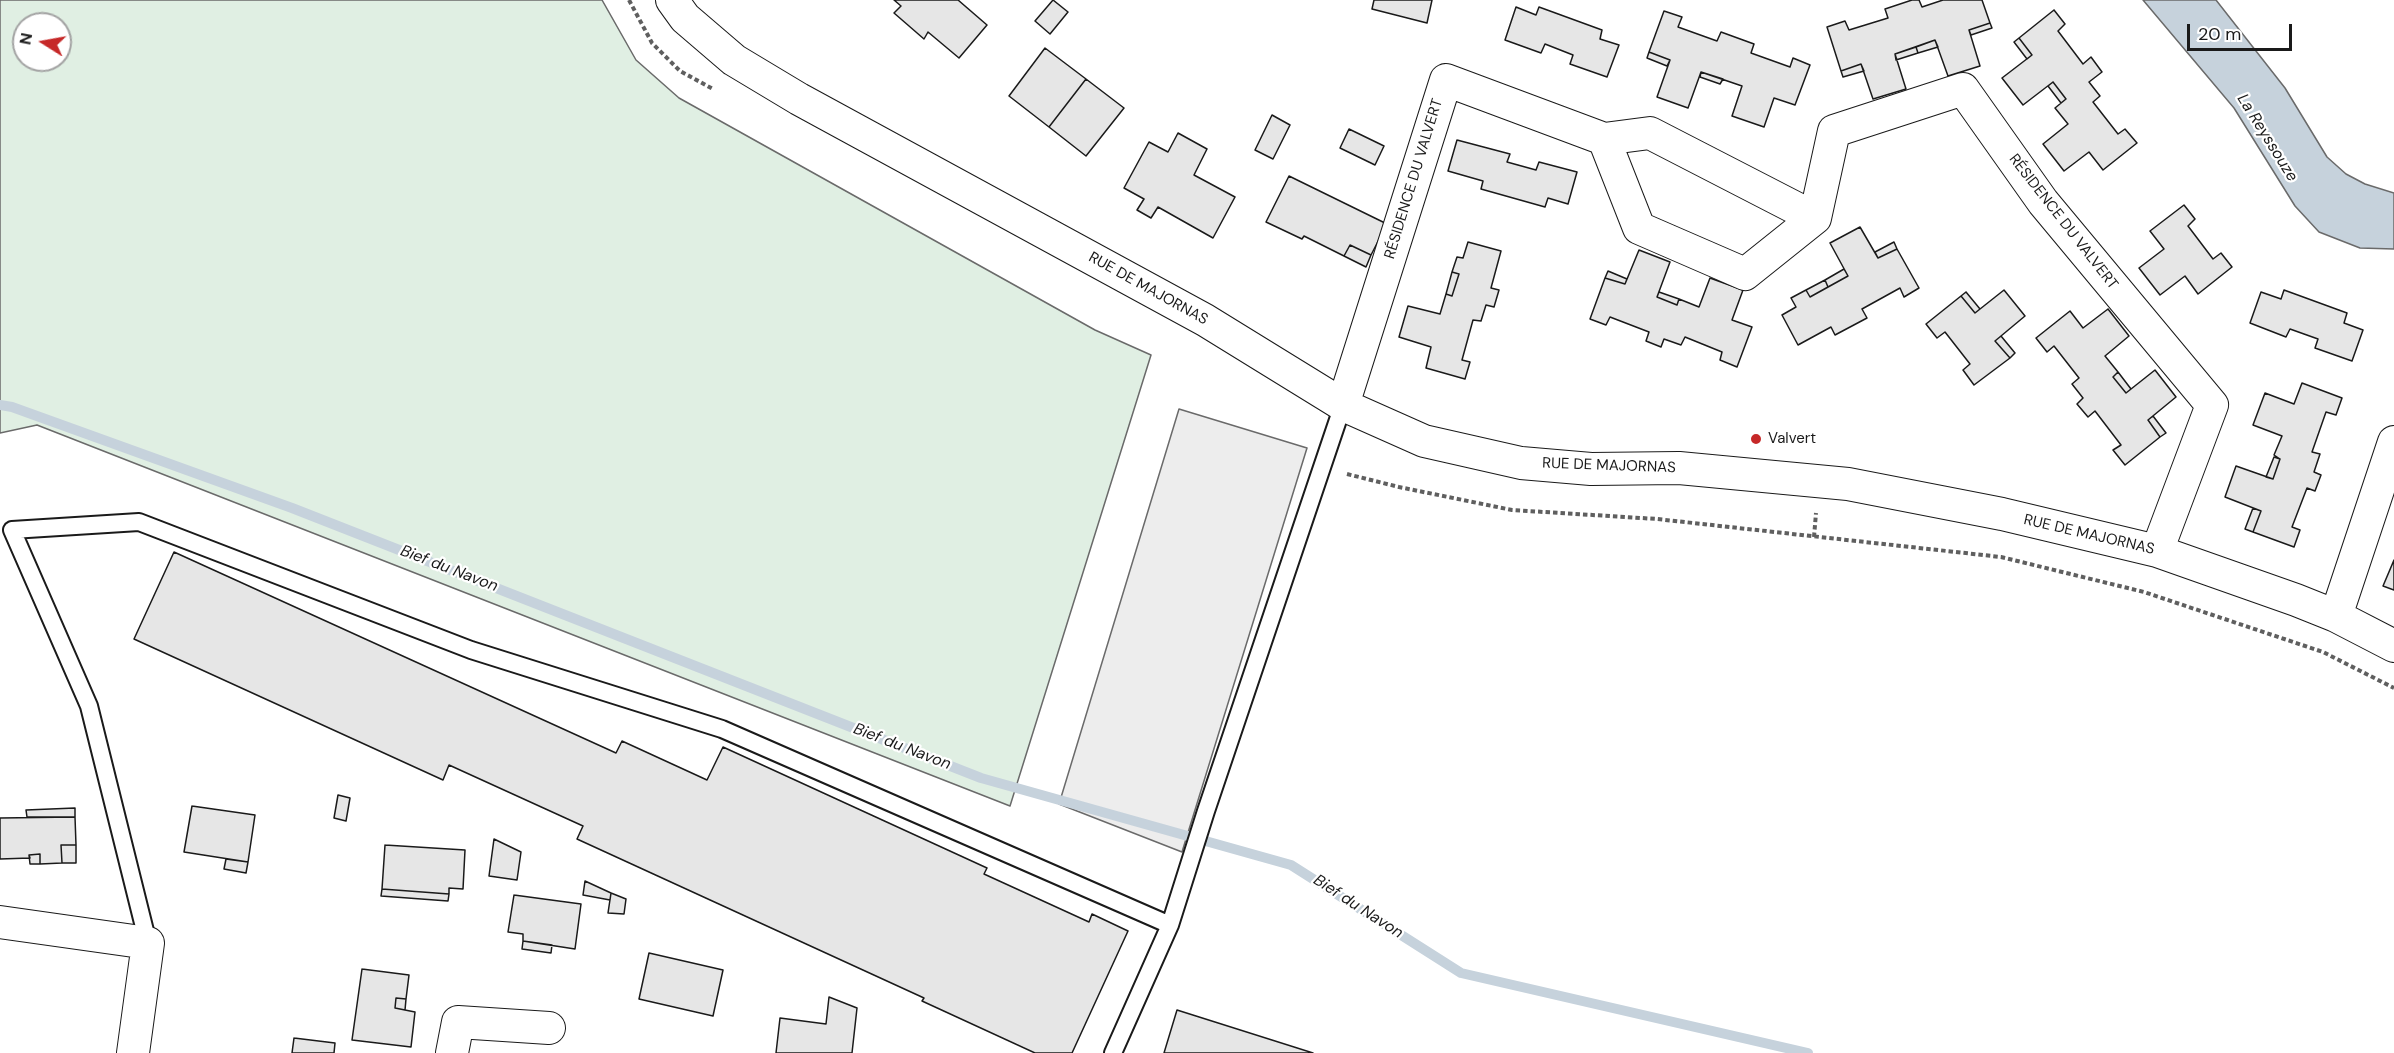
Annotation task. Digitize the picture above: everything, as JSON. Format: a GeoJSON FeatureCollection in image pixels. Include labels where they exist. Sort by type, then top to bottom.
{"type":"FeatureCollection","features":[{"type":"Feature","properties":{"kind":"street","name":"RUE DE MAJORNAS"},"geometry":{"type":"LineString","coordinates":[[672,0],[685,18],[743,66],[810,105],[1205,320],[1343,405],[1424,441],[1521,463],[1591,469],[1679,468],[1848,484],[2002,514],[2157,550],[2336,616],[2394,646]]}},
{"type":"Feature","properties":{"kind":"street","name":"RÉSIDENCE DU VALVERT"},"geometry":{"type":"LineString","coordinates":[[1343,405],[1446,80],[1604,140],[1650,133],[1815,218],[1834,131],[1963,89],[2043,202],[2212,405],[2157,550]]}},
{"type":"Feature","properties":{"kind":"street"},"geometry":{"type":"LineString","coordinates":[[1604,140],[1639,228],[1745,274],[1815,218]]}},
{"type":"Feature","properties":{"kind":"street"},"geometry":{"type":"LineString","coordinates":[[2336,616],[2381,520],[2394,442]]}},
{"type":"Feature","properties":{"kind":"street"},"geometry":{"type":"LineString","coordinates":[[0,922],[148,943],[133,1053]]}},
{"type":"Feature","properties":{"kind":"street"},"geometry":{"type":"LineString","coordinates":[[452,1053],[458,1022],[549,1028]]}},
{"type":"Feature","properties":{"kind":"lane"},"geometry":{"type":"LineString","coordinates":[[1113,1053],[1170,925],[1206,811],[1343,405]]}},
{"type":"Feature","properties":{"kind":"lane"},"geometry":{"type":"LineString","coordinates":[[148,943],[89,706],[12,530],[139,522],[471,650],[722,729],[1170,925]]}},
{"type":"Feature","properties":{"kind":"path"},"geometry":{"type":"LineString","coordinates":[[629,0],[652,43],[680,71],[717,91]]}},
{"type":"Feature","properties":{"kind":"path"},"geometry":{"type":"LineString","coordinates":[[1325,458],[1350,476],[1512,510],[1658,519],[2001,557],[2155,596],[2323,652],[2394,688]]}},
{"type":"Feature","properties":{"kind":"green space"},"geometry":{"type":"Polygon","coordinates":[[[0,0],[602,0],[636,60],[679,98],[1095,330],[1151,355],[1010,806],[37,425],[0,433],[0,0]]]}},
{"type":"Feature","properties":{"kind":"shaded area"},"geometry":{"type":"Polygon","coordinates":[[[1179,409],[1307,448],[1182,852],[1059,804],[1179,409]]]}},
{"type":"Feature","properties":{"kind":"water","name":"La Reyssouze"},"geometry":{"type":"Polygon","coordinates":[[[2143,0],[2216,0],[2285,88],[2327,157],[2346,174],[2365,184],[2394,193],[2394,249],[2360,248],[2319,232],[2295,206],[2234,108],[2143,0]]]}},
{"type":"Feature","properties":{"kind":"building"},"geometry":{"type":"Polygon","coordinates":[[[894,0],[958,0],[987,25],[959,58],[928,32],[924,39],[894,13],[901,6],[894,0]]]}},
{"type":"Feature","properties":{"kind":"building"},"geometry":{"type":"Polygon","coordinates":[[[1053,0],[1068,12],[1050,34],[1035,21],[1053,0]]]}},
{"type":"Feature","properties":{"kind":"building"},"geometry":{"type":"Polygon","coordinates":[[[1374,0],[1432,0],[1427,23],[1372,9],[1374,0]]]}},
{"type":"Feature","properties":{"kind":"building"},"geometry":{"type":"Polygon","coordinates":[[[1919,0],[1922,7],[1943,0],[1982,0],[1990,23],[1969,30],[1980,66],[1948,76],[1935,40],[1895,54],[1906,89],[1873,99],[1861,64],[1841,71],[1827,27],[1845,21],[1849,30],[1888,18],[1885,9],[1919,0]]]}},
{"type":"Feature","properties":{"kind":"building"},"geometry":{"type":"Polygon","coordinates":[[[1516,7],[1536,15],[1539,7],[1602,30],[1600,39],[1619,45],[1607,77],[1570,64],[1573,55],[1545,44],[1541,53],[1505,40],[1516,7]]]}},
{"type":"Feature","properties":{"kind":"building"},"geometry":{"type":"Polygon","coordinates":[[[2054,10],[2065,24],[2058,31],[2083,64],[2091,57],[2102,72],[2089,82],[2100,96],[2093,102],[2118,134],[2125,129],[2137,143],[2103,170],[2089,152],[2064,171],[2043,144],[2068,124],[2055,108],[2066,99],[2053,82],[2023,105],[2002,78],[2032,55],[2019,38],[2054,10]]]}},
{"type":"Feature","properties":{"kind":"building"},"geometry":{"type":"Polygon","coordinates":[[[1664,11],[1682,17],[1678,27],[1717,41],[1721,32],[1754,44],[1751,53],[1790,67],[1793,58],[1810,65],[1795,105],[1774,98],[1764,127],[1732,116],[1742,86],[1701,72],[1688,108],[1657,97],[1670,60],[1649,52],[1664,11]]]}},
{"type":"Feature","properties":{"kind":"building"},"geometry":{"type":"Polygon","coordinates":[[[1990,23],[1992,28],[1971,35],[1969,30],[1990,23]]]}},
{"type":"Feature","properties":{"kind":"building"},"geometry":{"type":"Polygon","coordinates":[[[2019,38],[2032,55],[2027,59],[2014,42],[2019,38]]]}},
{"type":"Feature","properties":{"kind":"building"},"geometry":{"type":"Polygon","coordinates":[[[1935,40],[1938,47],[1918,53],[1916,47],[1935,40]]]}},
{"type":"Feature","properties":{"kind":"building"},"geometry":{"type":"Polygon","coordinates":[[[1916,47],[1918,53],[1896,60],[1895,54],[1916,47]]]}},
{"type":"Feature","properties":{"kind":"building"},"geometry":{"type":"Polygon","coordinates":[[[1045,48],[1086,79],[1049,127],[1009,96],[1045,48]]]}},
{"type":"Feature","properties":{"kind":"building"},"geometry":{"type":"Polygon","coordinates":[[[1649,52],[1670,60],[1667,66],[1647,58],[1649,52]]]}},
{"type":"Feature","properties":{"kind":"building"},"geometry":{"type":"Polygon","coordinates":[[[1861,64],[1864,71],[1843,77],[1841,71],[1861,64]]]}},
{"type":"Feature","properties":{"kind":"building"},"geometry":{"type":"Polygon","coordinates":[[[1701,72],[1723,79],[1720,84],[1700,77],[1701,72]]]}},
{"type":"Feature","properties":{"kind":"building"},"geometry":{"type":"Polygon","coordinates":[[[1086,79],[1124,108],[1086,156],[1049,127],[1086,79]]]}},
{"type":"Feature","properties":{"kind":"building"},"geometry":{"type":"Polygon","coordinates":[[[2053,82],[2066,99],[2061,103],[2048,86],[2053,82]]]}},
{"type":"Feature","properties":{"kind":"building"},"geometry":{"type":"Polygon","coordinates":[[[1272,115],[1290,125],[1273,159],[1255,150],[1272,115]]]}},
{"type":"Feature","properties":{"kind":"building"},"geometry":{"type":"Polygon","coordinates":[[[1349,129],[1384,146],[1375,165],[1340,148],[1349,129]]]}},
{"type":"Feature","properties":{"kind":"building"},"geometry":{"type":"Polygon","coordinates":[[[1178,133],[1207,149],[1194,175],[1235,197],[1213,238],[1158,207],[1151,218],[1137,210],[1144,199],[1124,188],[1149,142],[1168,152],[1178,133]]]}},
{"type":"Feature","properties":{"kind":"building"},"geometry":{"type":"Polygon","coordinates":[[[1457,140],[1510,154],[1507,162],[1536,170],[1539,162],[1577,172],[1568,204],[1548,198],[1545,207],[1481,189],[1483,181],[1448,171],[1457,140]]]}},
{"type":"Feature","properties":{"kind":"building"},"geometry":{"type":"Polygon","coordinates":[[[1289,176],[1387,224],[1371,255],[1350,245],[1344,256],[1304,236],[1302,239],[1266,222],[1289,176]]]}},
{"type":"Feature","properties":{"kind":"building"},"geometry":{"type":"Polygon","coordinates":[[[2184,205],[2195,219],[2188,226],[2213,259],[2221,253],[2232,267],[2198,294],[2185,276],[2160,295],[2139,268],[2164,249],[2150,231],[2184,205]]]}},
{"type":"Feature","properties":{"kind":"building"},"geometry":{"type":"Polygon","coordinates":[[[1860,227],[1878,258],[1897,249],[1919,288],[1904,297],[1900,288],[1862,309],[1867,318],[1835,335],[1831,327],[1798,345],[1782,315],[1796,307],[1791,298],[1806,290],[1810,297],[1848,276],[1830,243],[1860,227]]]}},
{"type":"Feature","properties":{"kind":"building"},"geometry":{"type":"Polygon","coordinates":[[[1468,242],[1501,251],[1491,288],[1499,290],[1494,307],[1486,305],[1481,321],[1473,320],[1462,360],[1470,362],[1465,379],[1426,368],[1431,347],[1399,337],[1408,306],[1440,314],[1446,294],[1452,296],[1459,274],[1452,272],[1457,257],[1463,258],[1468,242]]]}},
{"type":"Feature","properties":{"kind":"building"},"geometry":{"type":"Polygon","coordinates":[[[1894,242],[1897,249],[1878,258],[1875,252],[1894,242]]]}},
{"type":"Feature","properties":{"kind":"building"},"geometry":{"type":"Polygon","coordinates":[[[1350,245],[1371,255],[1366,267],[1344,256],[1350,245]]]}},
{"type":"Feature","properties":{"kind":"building"},"geometry":{"type":"Polygon","coordinates":[[[1639,250],[1670,262],[1657,297],[1677,305],[1679,299],[1699,307],[1710,278],[1743,290],[1732,320],[1752,327],[1737,367],[1720,360],[1722,352],[1685,337],[1681,345],[1664,339],[1661,347],[1646,341],[1649,332],[1610,317],[1606,325],[1590,319],[1605,278],[1625,284],[1639,250]]]}},
{"type":"Feature","properties":{"kind":"building"},"geometry":{"type":"Polygon","coordinates":[[[1844,269],[1848,276],[1828,287],[1825,280],[1844,269]]]}},
{"type":"Feature","properties":{"kind":"building"},"geometry":{"type":"Polygon","coordinates":[[[1608,271],[1627,279],[1625,284],[1605,278],[1608,271]]]}},
{"type":"Feature","properties":{"kind":"building"},"geometry":{"type":"Polygon","coordinates":[[[1452,272],[1459,274],[1452,296],[1446,294],[1452,272]]]}},
{"type":"Feature","properties":{"kind":"building"},"geometry":{"type":"Polygon","coordinates":[[[1825,280],[1828,287],[1810,297],[1806,290],[1825,280]]]}},
{"type":"Feature","properties":{"kind":"building"},"geometry":{"type":"Polygon","coordinates":[[[2004,290],[2025,316],[1995,341],[2010,358],[1974,385],[1963,370],[1970,364],[1945,332],[1937,338],[1926,324],[1961,296],[1975,313],[2004,290]]]}},
{"type":"Feature","properties":{"kind":"building"},"geometry":{"type":"Polygon","coordinates":[[[2284,290],[2347,313],[2344,323],[2363,330],[2352,361],[2315,348],[2318,339],[2290,329],[2286,337],[2250,323],[2261,292],[2281,299],[2284,290]]]}},
{"type":"Feature","properties":{"kind":"building"},"geometry":{"type":"Polygon","coordinates":[[[1659,292],[1679,299],[1677,305],[1657,297],[1659,292]]]}},
{"type":"Feature","properties":{"kind":"building"},"geometry":{"type":"Polygon","coordinates":[[[1966,292],[1980,309],[1975,313],[1961,296],[1966,292]]]}},
{"type":"Feature","properties":{"kind":"building"},"geometry":{"type":"Polygon","coordinates":[[[2108,309],[2129,336],[2105,356],[2118,372],[2113,377],[2126,393],[2155,370],[2176,397],[2148,420],[2160,437],[2125,465],[2113,450],[2121,445],[2095,411],[2088,417],[2077,404],[2083,398],[2072,384],[2079,378],[2054,346],[2047,352],[2036,338],[2070,311],[2083,328],[2108,309]]]}},
{"type":"Feature","properties":{"kind":"building"},"geometry":{"type":"Polygon","coordinates":[[[2001,336],[2015,353],[2010,358],[1995,341],[2001,336]]]}},
{"type":"Feature","properties":{"kind":"building"},"geometry":{"type":"Polygon","coordinates":[[[2118,372],[2131,389],[2126,393],[2113,377],[2118,372]]]}},
{"type":"Feature","properties":{"kind":"building"},"geometry":{"type":"Polygon","coordinates":[[[2302,383],[2342,398],[2336,415],[2326,412],[2312,452],[2320,454],[2314,472],[2321,475],[2315,491],[2307,488],[2292,527],[2300,530],[2294,547],[2253,532],[2261,511],[2225,497],[2236,466],[2273,479],[2280,459],[2274,455],[2282,436],[2253,425],[2265,393],[2294,404],[2302,383]]]}},
{"type":"Feature","properties":{"kind":"building"},"geometry":{"type":"Polygon","coordinates":[[[2153,416],[2166,433],[2160,437],[2148,420],[2153,416]]]}},
{"type":"Feature","properties":{"kind":"building"},"geometry":{"type":"Polygon","coordinates":[[[2274,457],[2280,459],[2273,479],[2266,477],[2274,457]]]}},
{"type":"Feature","properties":{"kind":"building"},"geometry":{"type":"Polygon","coordinates":[[[2253,508],[2261,511],[2253,532],[2245,529],[2253,508]]]}},
{"type":"Feature","properties":{"kind":"building"},"geometry":{"type":"Polygon","coordinates":[[[174,552],[616,753],[622,741],[707,780],[723,747],[987,868],[984,874],[1089,922],[1092,914],[1128,931],[1072,1053],[1035,1053],[922,1001],[924,998],[577,839],[583,826],[449,765],[443,780],[134,639],[174,552]]]}},
{"type":"Feature","properties":{"kind":"building"},"geometry":{"type":"Polygon","coordinates":[[[2394,560],[2394,590],[2383,586],[2394,560]]]}},
{"type":"Feature","properties":{"kind":"building"},"geometry":{"type":"Polygon","coordinates":[[[338,795],[350,798],[346,821],[334,818],[338,795]]]}},
{"type":"Feature","properties":{"kind":"building"},"geometry":{"type":"Polygon","coordinates":[[[192,806],[255,815],[248,862],[184,852],[192,806]]]}},
{"type":"Feature","properties":{"kind":"building"},"geometry":{"type":"Polygon","coordinates":[[[75,808],[75,817],[27,817],[26,810],[75,808]]]}},
{"type":"Feature","properties":{"kind":"building"},"geometry":{"type":"Polygon","coordinates":[[[75,817],[76,845],[61,845],[62,863],[40,864],[40,854],[29,855],[30,858],[0,859],[0,818],[75,817]]]}},
{"type":"Feature","properties":{"kind":"building"},"geometry":{"type":"Polygon","coordinates":[[[494,839],[521,852],[517,880],[489,876],[494,839]]]}},
{"type":"Feature","properties":{"kind":"building"},"geometry":{"type":"Polygon","coordinates":[[[61,845],[76,845],[76,863],[62,863],[61,845]]]}},
{"type":"Feature","properties":{"kind":"building"},"geometry":{"type":"Polygon","coordinates":[[[385,845],[465,850],[463,889],[449,888],[449,894],[382,889],[385,845]]]}},
{"type":"Feature","properties":{"kind":"building"},"geometry":{"type":"Polygon","coordinates":[[[40,854],[40,864],[30,864],[29,855],[40,854]]]}},
{"type":"Feature","properties":{"kind":"building"},"geometry":{"type":"Polygon","coordinates":[[[226,859],[248,862],[246,873],[224,869],[226,859]]]}},
{"type":"Feature","properties":{"kind":"building"},"geometry":{"type":"Polygon","coordinates":[[[585,881],[611,893],[610,900],[583,895],[585,881]]]}},
{"type":"Feature","properties":{"kind":"building"},"geometry":{"type":"Polygon","coordinates":[[[382,889],[449,894],[448,901],[381,896],[382,889]]]}},
{"type":"Feature","properties":{"kind":"building"},"geometry":{"type":"Polygon","coordinates":[[[611,893],[626,899],[624,914],[608,913],[611,893]]]}},
{"type":"Feature","properties":{"kind":"building"},"geometry":{"type":"Polygon","coordinates":[[[514,895],[581,904],[575,949],[523,941],[523,934],[508,932],[514,895]]]}},
{"type":"Feature","properties":{"kind":"building"},"geometry":{"type":"Polygon","coordinates":[[[523,941],[552,945],[551,953],[522,949],[523,941]]]}},
{"type":"Feature","properties":{"kind":"building"},"geometry":{"type":"Polygon","coordinates":[[[649,953],[723,970],[713,1016],[639,999],[649,953]]]}},
{"type":"Feature","properties":{"kind":"building"},"geometry":{"type":"Polygon","coordinates":[[[362,969],[409,975],[406,999],[396,998],[395,1008],[415,1012],[411,1047],[352,1040],[362,969]]]}},
{"type":"Feature","properties":{"kind":"building"},"geometry":{"type":"Polygon","coordinates":[[[829,997],[857,1008],[852,1053],[776,1053],[780,1018],[826,1024],[829,997]]]}},
{"type":"Feature","properties":{"kind":"building"},"geometry":{"type":"Polygon","coordinates":[[[396,998],[406,999],[405,1010],[395,1008],[396,998]]]}},
{"type":"Feature","properties":{"kind":"building"},"geometry":{"type":"Polygon","coordinates":[[[1177,1010],[1313,1053],[1164,1053],[1177,1010]]]}},
{"type":"Feature","properties":{"kind":"building"},"geometry":{"type":"Polygon","coordinates":[[[294,1038],[335,1043],[334,1053],[292,1053],[294,1038]]]}},
{"type":"Feature","properties":{"kind":"waterway","name":"Bief du Navon"},"geometry":{"type":"LineString","coordinates":[[0,405],[12,407],[292,508],[981,778],[1291,865],[1461,973],[1808,1053]]}},
{"type":"Feature","properties":{"kind":"place","name":"Valvert"},"geometry":{"type":"Point","coordinates":[1756,439]}}]}
